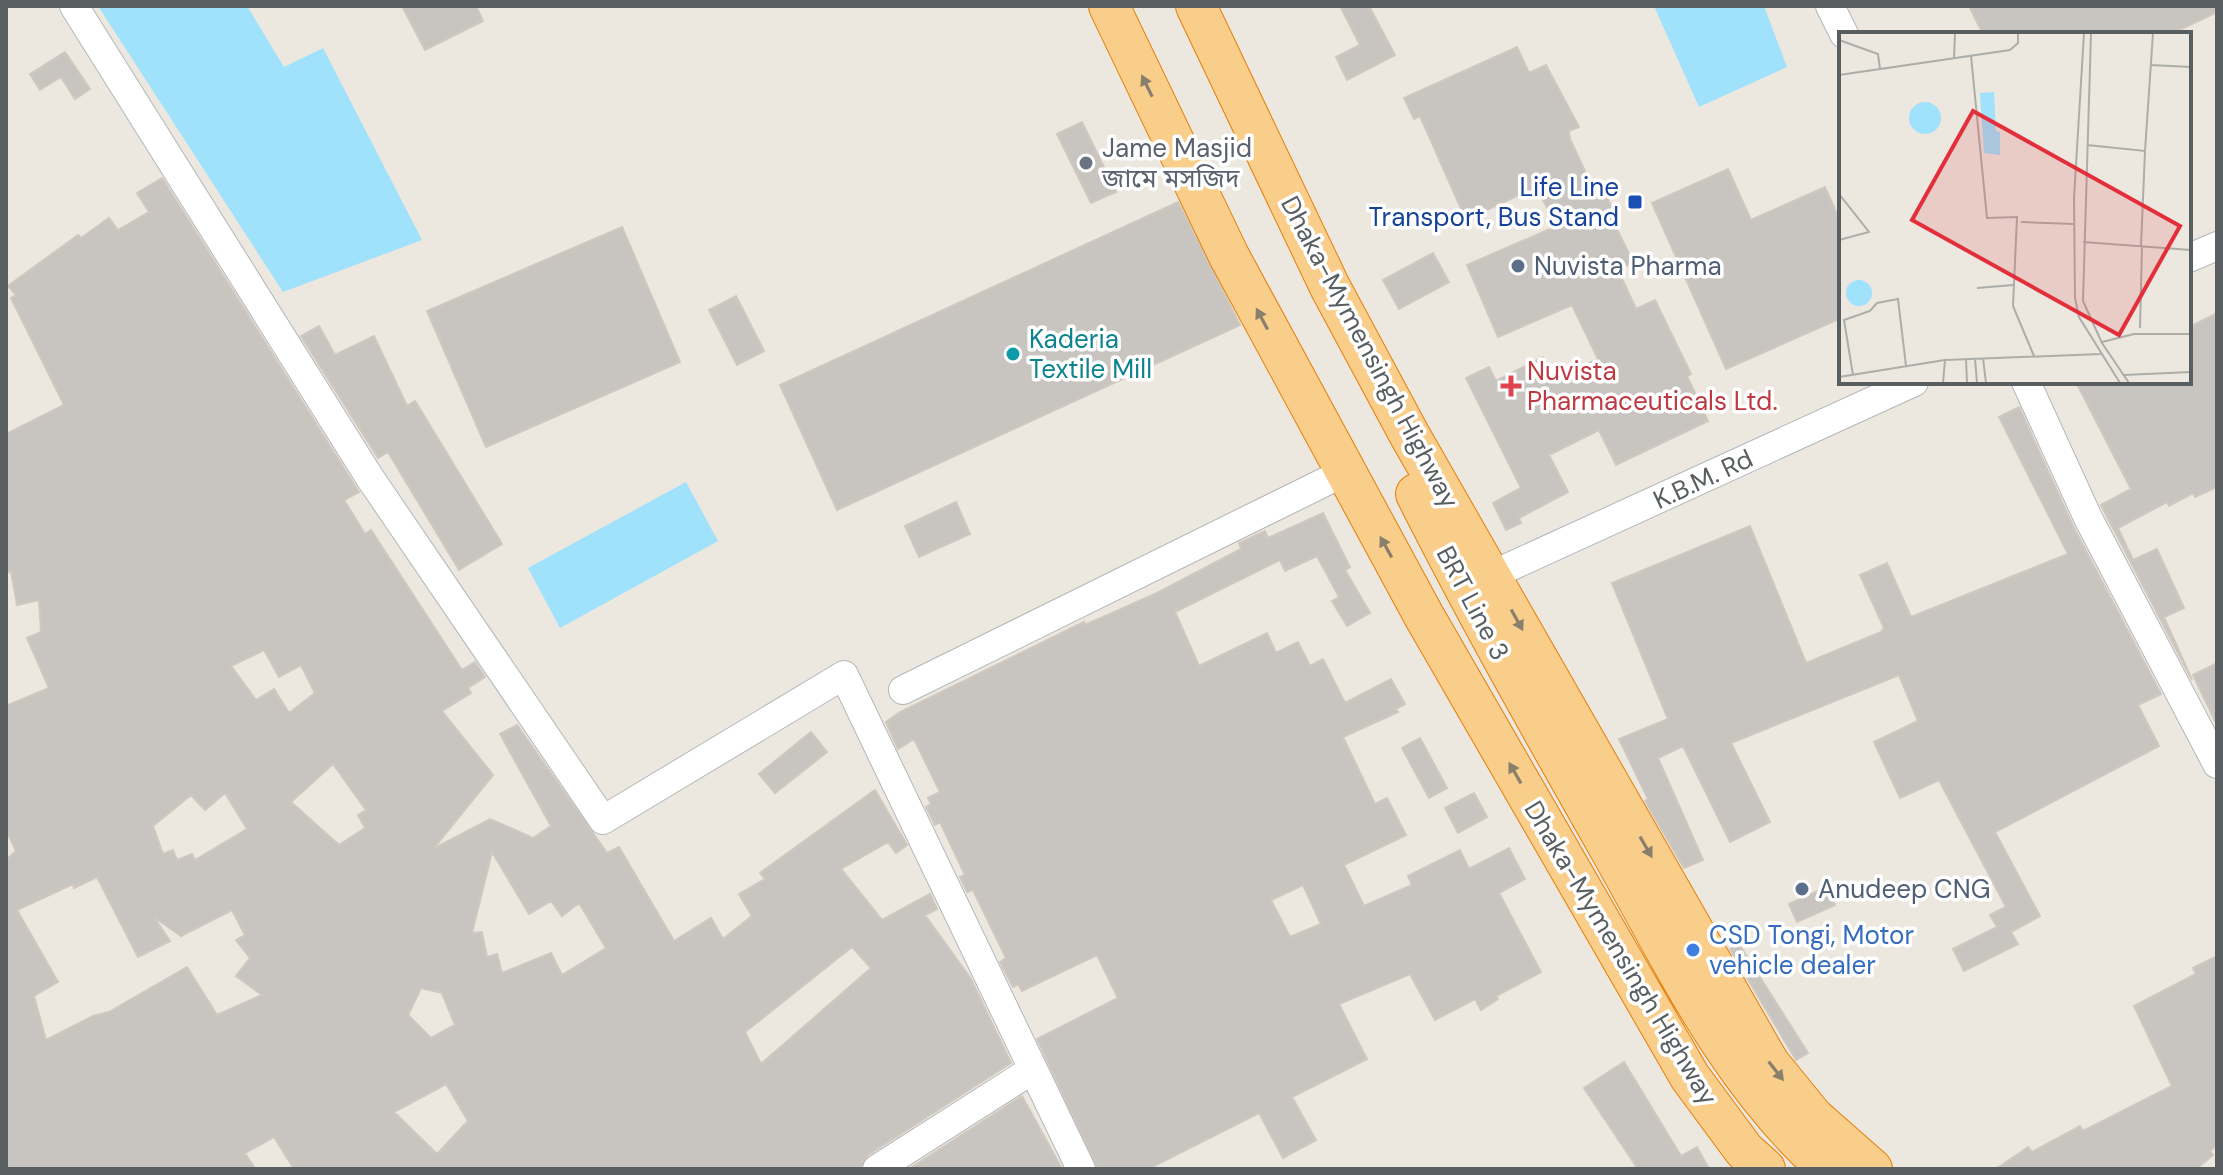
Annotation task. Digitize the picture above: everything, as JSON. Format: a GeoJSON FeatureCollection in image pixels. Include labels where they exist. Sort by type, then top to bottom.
{"type":"FeatureCollection","features":[{"type":"Feature","properties":{"kind":"highway","name":"Dhaka-Mymensingh Highway"},"geometry":{"type":"LineString","coordinates":[[1109,6],[1229,256],[1345,472],[1690,1077],[1744,1150],[1765,1169]]}},
{"type":"Feature","properties":{"kind":"highway","name":"BRT Line 3"},"geometry":{"type":"LineString","coordinates":[[1167,6],[1462,586],[1717,1041],[1789,1135],[1828,1169]]}},
{"type":"Feature","properties":{"kind":"highway","name":"Dhaka-Mymensingh Highway"},"geometry":{"type":"LineString","coordinates":[[1196,6],[1330,287],[1409,434],[1769,1063],[1813,1117],[1872,1169]]}},
{"type":"Feature","properties":{"kind":"street"},"geometry":{"type":"LineString","coordinates":[[74,6],[370,478],[603,820],[844,675],[1032,1070],[1072,1166]]}},
{"type":"Feature","properties":{"kind":"street"},"geometry":{"type":"LineString","coordinates":[[1830,6],[1843,32]]}},
{"type":"Feature","properties":{"kind":"street"},"geometry":{"type":"LineString","coordinates":[[2191,257],[2217,246]]}},
{"type":"Feature","properties":{"kind":"street","name":"K.B.M. Rd"},"geometry":{"type":"LineString","coordinates":[[1492,575],[1910,384]]}},
{"type":"Feature","properties":{"kind":"street"},"geometry":{"type":"LineString","coordinates":[[2027,384],[2088,518],[2217,764]]}},
{"type":"Feature","properties":{"kind":"street"},"geometry":{"type":"LineString","coordinates":[[903,690],[1345,472]]}},
{"type":"Feature","properties":{"kind":"street"},"geometry":{"type":"LineString","coordinates":[[877,1169],[1032,1070]]}},
{"type":"Feature","properties":{"kind":"water"},"geometry":{"type":"Polygon","coordinates":[[[98,6],[247,6],[284,67],[323,48],[422,240],[283,292],[98,6]]]}},
{"type":"Feature","properties":{"kind":"water"},"geometry":{"type":"Polygon","coordinates":[[[1654,6],[1764,6],[1787,67],[1699,107],[1654,6]]]}},
{"type":"Feature","properties":{"kind":"water"},"geometry":{"type":"Polygon","coordinates":[[[686,482],[718,541],[560,628],[528,568],[686,482]]]}},
{"type":"Feature","properties":{"kind":"building"},"geometry":{"type":"Polygon","coordinates":[[[402,6],[476,6],[483,21],[425,50],[402,6]]]}},
{"type":"Feature","properties":{"kind":"building"},"geometry":{"type":"Polygon","coordinates":[[[1340,6],[1369,6],[1395,55],[1347,80],[1336,57],[1360,45],[1340,6]]]}},
{"type":"Feature","properties":{"kind":"building"},"geometry":{"type":"Polygon","coordinates":[[[1969,6],[2217,6],[2217,12],[2175,32],[1982,32],[1969,6]]]}},
{"type":"Feature","properties":{"kind":"building"},"geometry":{"type":"Polygon","coordinates":[[[1517,47],[1529,73],[1546,65],[1579,127],[1569,131],[1570,139],[1591,184],[1598,180],[1617,217],[1612,219],[1633,262],[1618,270],[1636,309],[1655,300],[1691,374],[1687,376],[1708,421],[1616,465],[1599,430],[1549,455],[1568,492],[1519,518],[1521,523],[1506,530],[1493,503],[1521,488],[1466,378],[1489,367],[1496,381],[1543,357],[1555,380],[1598,359],[1572,305],[1498,337],[1467,265],[1557,226],[1536,187],[1466,220],[1420,116],[1414,119],[1404,98],[1517,47]]]}},
{"type":"Feature","properties":{"kind":"building"},"geometry":{"type":"Polygon","coordinates":[[[65,52],[90,89],[75,99],[61,77],[40,90],[30,74],[65,52]]]}},
{"type":"Feature","properties":{"kind":"building","name":"Jame Masjid জামে মসজিদ"},"geometry":{"type":"Polygon","coordinates":[[[1082,122],[1116,192],[1091,203],[1057,134],[1082,122]]]}},
{"type":"Feature","properties":{"kind":"building"},"geometry":{"type":"Polygon","coordinates":[[[1728,169],[1751,220],[1825,187],[1839,218],[1839,319],[1726,369],[1652,203],[1728,169]]]}},
{"type":"Feature","properties":{"kind":"building"},"geometry":{"type":"Polygon","coordinates":[[[162,178],[359,492],[344,500],[365,534],[371,530],[462,670],[475,662],[485,677],[468,688],[471,693],[442,711],[493,775],[433,849],[490,819],[533,838],[551,826],[500,734],[517,725],[607,853],[619,847],[674,941],[711,918],[723,939],[752,916],[739,894],[765,879],[760,873],[875,790],[907,845],[896,853],[888,842],[841,869],[882,920],[930,894],[937,909],[925,915],[971,979],[1011,1063],[868,1155],[860,1169],[294,1169],[274,1137],[245,1153],[255,1169],[6,1169],[6,860],[16,851],[6,830],[6,706],[49,688],[27,638],[41,632],[39,600],[17,605],[11,571],[6,573],[6,434],[64,405],[11,298],[16,295],[8,286],[78,235],[81,238],[109,218],[118,230],[149,212],[137,193],[162,178]],[[264,650],[231,666],[256,700],[274,689],[289,713],[315,693],[301,665],[279,677],[264,650]],[[333,764],[291,802],[339,845],[365,828],[358,815],[366,810],[333,764]],[[225,793],[205,810],[191,795],[153,826],[163,854],[173,850],[177,860],[192,854],[195,860],[247,829],[225,793]],[[492,852],[472,933],[482,932],[487,957],[497,954],[502,973],[551,953],[562,975],[606,948],[579,903],[562,916],[551,901],[529,914],[492,852]],[[97,877],[74,888],[73,884],[17,910],[58,982],[34,996],[46,1040],[93,1016],[109,1012],[187,967],[217,1015],[262,995],[236,976],[250,958],[236,940],[245,935],[232,910],[181,936],[154,917],[170,941],[138,957],[97,877]],[[852,947],[745,1032],[761,1064],[871,968],[852,947]],[[421,988],[408,1015],[431,1038],[455,1025],[442,993],[421,988]],[[446,1084],[394,1112],[437,1154],[468,1121],[446,1084]]]}},
{"type":"Feature","properties":{"kind":"building","name":"Kaderia Textile Mill"},"geometry":{"type":"Polygon","coordinates":[[[1178,202],[1240,325],[837,510],[780,385],[1178,202]]]}},
{"type":"Feature","properties":{"kind":"building"},"geometry":{"type":"Polygon","coordinates":[[[622,227],[680,362],[486,447],[427,311],[622,227]]]}},
{"type":"Feature","properties":{"kind":"building"},"geometry":{"type":"Polygon","coordinates":[[[1433,253],[1449,282],[1399,309],[1383,280],[1433,253]]]}},
{"type":"Feature","properties":{"kind":"building"},"geometry":{"type":"Polygon","coordinates":[[[736,296],[764,351],[737,365],[709,310],[736,296]]]}},
{"type":"Feature","properties":{"kind":"building"},"geometry":{"type":"Polygon","coordinates":[[[2217,313],[2217,487],[2195,497],[2193,493],[2169,506],[2167,502],[2118,528],[2133,560],[2157,549],[2184,608],[2164,617],[2192,680],[2101,505],[2131,489],[2077,384],[2191,384],[2191,326],[2217,313]]]}},
{"type":"Feature","properties":{"kind":"building"},"geometry":{"type":"Polygon","coordinates":[[[319,326],[335,355],[374,336],[407,406],[415,401],[502,544],[459,570],[388,452],[378,458],[301,336],[319,326]]]}},
{"type":"Feature","properties":{"kind":"building"},"geometry":{"type":"Polygon","coordinates":[[[2019,407],[2073,526],[2161,694],[2138,705],[2159,746],[1995,832],[2040,916],[2011,932],[2018,944],[1964,971],[1953,949],[1997,927],[1990,915],[2006,907],[1939,780],[1900,798],[1874,742],[1918,721],[1899,675],[1731,743],[1770,822],[1730,842],[1683,746],[1658,758],[1703,860],[1684,868],[1645,801],[1648,799],[1619,739],[1668,719],[1612,583],[1750,526],[1806,663],[1881,632],[1884,628],[1860,575],[1887,563],[1911,617],[2068,554],[1999,417],[2019,407]]]}},
{"type":"Feature","properties":{"kind":"building"},"geometry":{"type":"Polygon","coordinates":[[[956,502],[970,534],[919,557],[905,526],[956,502]]]}},
{"type":"Feature","properties":{"kind":"building"},"geometry":{"type":"Polygon","coordinates":[[[1323,513],[1350,567],[1345,570],[1370,613],[1347,626],[1332,601],[1339,597],[1317,556],[1285,571],[1280,560],[1175,612],[1199,666],[1267,633],[1276,653],[1298,642],[1310,666],[1323,659],[1345,703],[1391,679],[1405,704],[1396,709],[1398,712],[1343,737],[1375,804],[1387,798],[1406,835],[1344,865],[1364,906],[1412,885],[1408,876],[1460,850],[1469,869],[1509,848],[1525,879],[1499,893],[1541,972],[1496,996],[1498,999],[1481,1010],[1475,999],[1435,1020],[1410,974],[1339,1004],[1367,1059],[1292,1097],[1316,1140],[1283,1158],[1259,1113],[1148,1169],[1098,1169],[1037,1039],[1118,998],[1097,955],[1022,991],[1018,984],[1013,987],[1000,962],[1006,958],[973,890],[967,892],[960,877],[965,875],[940,822],[935,825],[926,807],[931,804],[928,798],[940,792],[914,739],[898,749],[886,722],[900,712],[1084,622],[1085,625],[1157,593],[1241,549],[1239,543],[1265,531],[1268,538],[1323,513]],[[1303,885],[1271,900],[1290,937],[1321,924],[1303,885]]]}},
{"type":"Feature","properties":{"kind":"building"},"geometry":{"type":"Polygon","coordinates":[[[2217,663],[2217,725],[2193,675],[2217,663]]]}},
{"type":"Feature","properties":{"kind":"building"},"geometry":{"type":"Polygon","coordinates":[[[811,732],[827,752],[775,793],[759,774],[811,732]]]}},
{"type":"Feature","properties":{"kind":"building"},"geometry":{"type":"Polygon","coordinates":[[[1420,738],[1447,788],[1429,798],[1402,748],[1420,738]]]}},
{"type":"Feature","properties":{"kind":"building"},"geometry":{"type":"Polygon","coordinates":[[[1474,793],[1487,817],[1458,833],[1445,808],[1474,793]]]}},
{"type":"Feature","properties":{"kind":"building"},"geometry":{"type":"Polygon","coordinates":[[[1826,887],[1835,905],[1797,922],[1789,904],[1826,887]]]}},
{"type":"Feature","properties":{"kind":"building"},"geometry":{"type":"Polygon","coordinates":[[[1739,944],[1808,1053],[1796,1060],[1730,949],[1739,944]]]}},
{"type":"Feature","properties":{"kind":"building"},"geometry":{"type":"Polygon","coordinates":[[[2217,956],[2217,1145],[2210,1151],[2213,1155],[2196,1169],[1996,1169],[2028,1147],[2032,1152],[2080,1126],[2083,1131],[2172,1086],[2134,1006],[2196,974],[2193,968],[2217,956]]]}},
{"type":"Feature","properties":{"kind":"building"},"geometry":{"type":"Polygon","coordinates":[[[1624,1062],[1681,1156],[1697,1147],[1709,1169],[1638,1169],[1584,1088],[1624,1062]]]}},
{"type":"Feature","properties":{"kind":"building"},"geometry":{"type":"Polygon","coordinates":[[[1022,1096],[1062,1169],[909,1169],[1022,1096]]]}},
{"type":"Feature","properties":{"kind":"place","name":"Jame Masjid জামে মসজিদ"},"geometry":{"type":"Point","coordinates":[1086,163]}},
{"type":"Feature","properties":{"kind":"place","name":"Life Line Transport, Bus Stand"},"geometry":{"type":"Point","coordinates":[1635,202]}},
{"type":"Feature","properties":{"kind":"place","name":"Nuvista Pharma"},"geometry":{"type":"Point","coordinates":[1518,266]}},
{"type":"Feature","properties":{"kind":"place","name":"Kaderia Textile Mill"},"geometry":{"type":"Point","coordinates":[1013,354]}},
{"type":"Feature","properties":{"kind":"place","name":"Nuvista Pharmaceuticals Ltd."},"geometry":{"type":"Point","coordinates":[1511,386]}},
{"type":"Feature","properties":{"kind":"place","name":"Anudeep CNG"},"geometry":{"type":"Point","coordinates":[1802,889]}},
{"type":"Feature","properties":{"kind":"place","name":"CSD Tongi, Motor vehicle dealer"},"geometry":{"type":"Point","coordinates":[1693,950]}}]}
